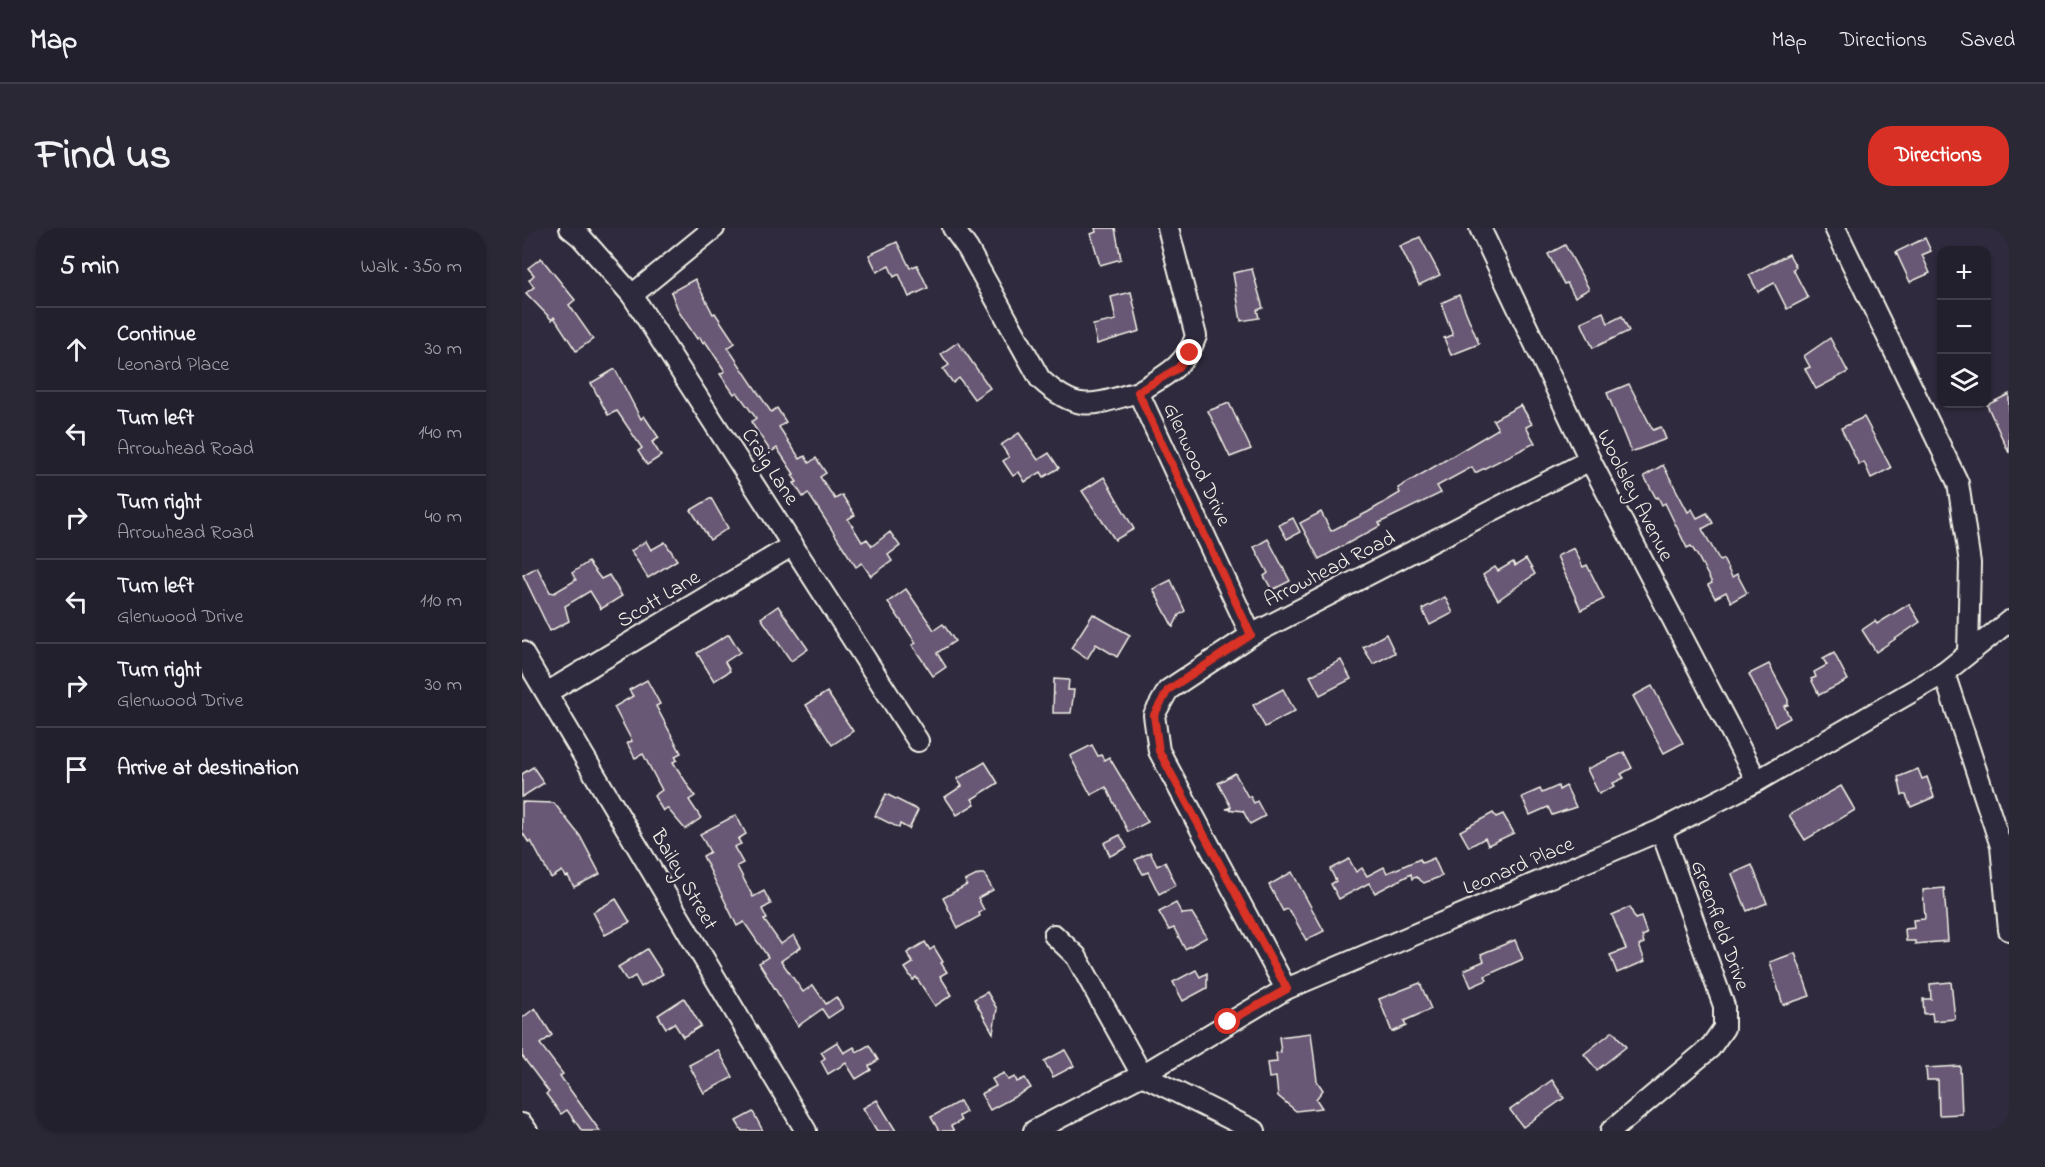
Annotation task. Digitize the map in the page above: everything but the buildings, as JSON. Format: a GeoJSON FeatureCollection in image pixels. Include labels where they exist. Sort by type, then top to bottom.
{"type":"FeatureCollection","features":[{"type":"Feature","properties":{"kind":"street","name":"Craig Lane"},"geometry":{"type":"LineString","coordinates":[[570,228],[581,237],[632,295],[918,741]]}},
{"type":"Feature","properties":{"kind":"street"},"geometry":{"type":"LineString","coordinates":[[632,295],[714,228]]}},
{"type":"Feature","properties":{"kind":"street"},"geometry":{"type":"LineString","coordinates":[[953,228],[968,249],[1040,379],[1057,394],[1075,402],[1093,405],[1138,392]]}},
{"type":"Feature","properties":{"kind":"street","name":"Glenwood Drive"},"geometry":{"type":"LineString","coordinates":[[1168,228],[1196,336],[1190,353],[1178,368],[1138,392],[1251,635]]}},
{"type":"Feature","properties":{"kind":"street","name":"Woolsley Avenue"},"geometry":{"type":"LineString","coordinates":[[1480,228],[1590,460],[1757,781]]}},
{"type":"Feature","properties":{"kind":"street"},"geometry":{"type":"LineString","coordinates":[[1835,228],[1958,483],[1970,563],[1968,653]]}},
{"type":"Feature","properties":{"kind":"street","name":"Arrowhead Road"},"geometry":{"type":"LineString","coordinates":[[1287,989],[1159,751],[1154,715],[1168,690],[1251,635],[1590,460]]}},
{"type":"Feature","properties":{"kind":"street","name":"Scott Lane"},"geometry":{"type":"LineString","coordinates":[[548,692],[793,545]]}},
{"type":"Feature","properties":{"kind":"street","name":"Leonard Place"},"geometry":{"type":"LineString","coordinates":[[1034,1131],[1142,1075],[1287,989],[1661,830],[1757,781],[1944,672],[2009,621]]}},
{"type":"Feature","properties":{"kind":"street","name":"Bailey Street"},"geometry":{"type":"LineString","coordinates":[[522,652],[548,692],[806,1131]]}},
{"type":"Feature","properties":{"kind":"street"},"geometry":{"type":"LineString","coordinates":[[1944,672],[2001,846],[2009,930]]}},
{"type":"Feature","properties":{"kind":"street","name":"Greenfield Drive"},"geometry":{"type":"LineString","coordinates":[[1611,1131],[1710,1048],[1724,1028],[1724,1006],[1661,830]]}},
{"type":"Feature","properties":{"kind":"street"},"geometry":{"type":"LineString","coordinates":[[1054,935],[1076,956],[1142,1075],[1255,1131]]}},
{"type":"Feature","properties":{"kind":"street"},"geometry":{"type":"LineString","coordinates":[[522,1124],[527,1131]]}},
{"type":"Feature","properties":{"kind":"route"},"geometry":{"type":"LineString","coordinates":[[1190,353],[1178,368],[1138,392],[1251,635],[1168,690],[1154,715],[1159,751],[1287,989],[1228,1022]]}}]}
